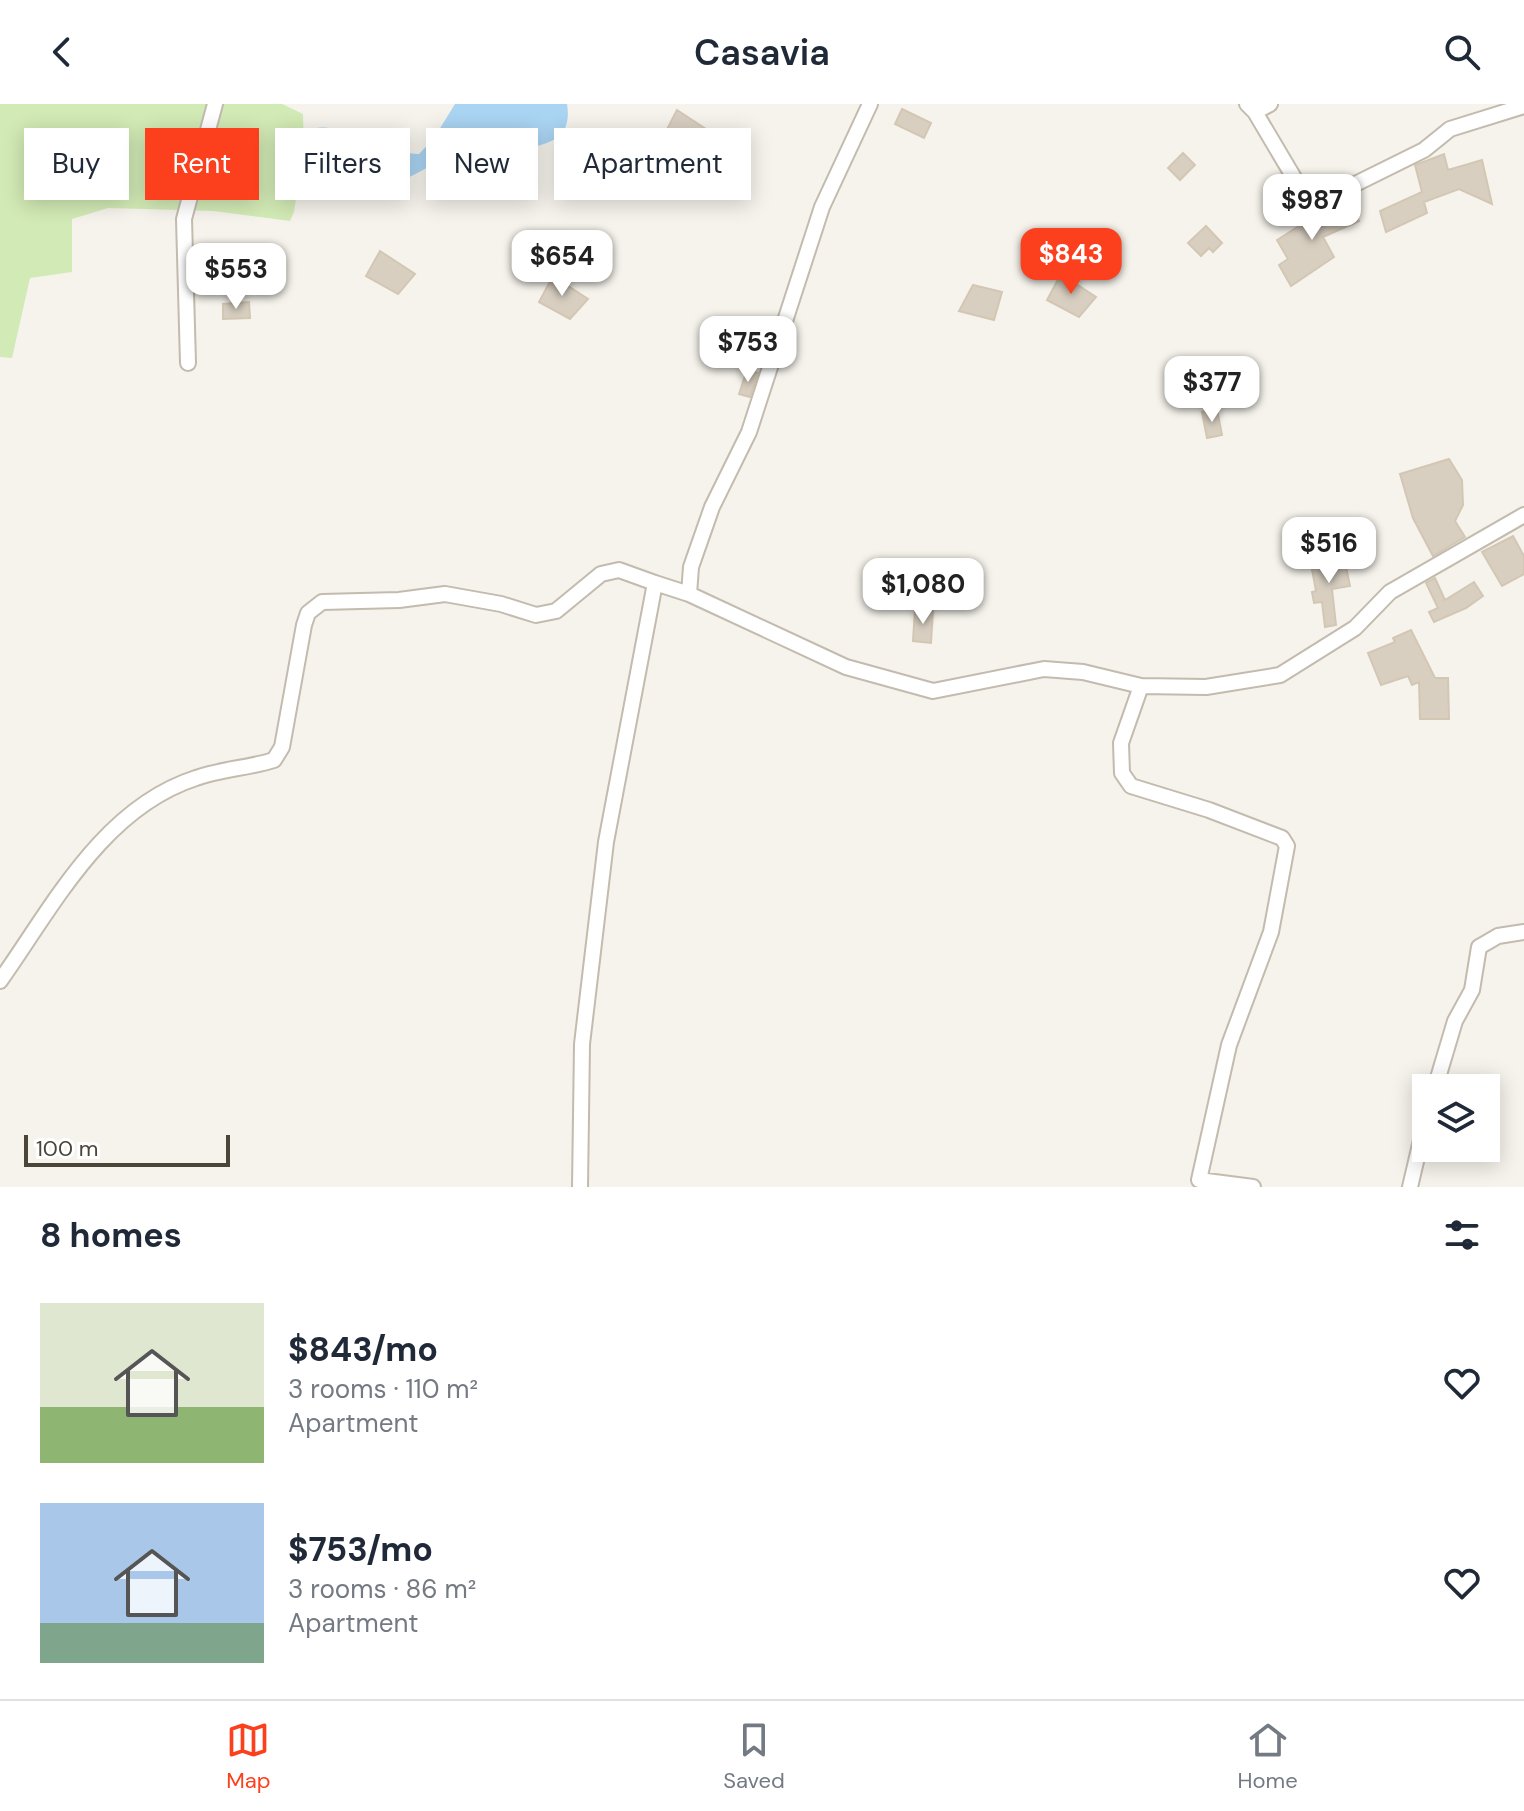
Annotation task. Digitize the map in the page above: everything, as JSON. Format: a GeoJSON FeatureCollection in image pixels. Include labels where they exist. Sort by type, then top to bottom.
{"type":"FeatureCollection","features":[{"type":"Feature","properties":{"kind":"street"},"geometry":{"type":"LineString","coordinates":[[188,363],[184,219],[215,104]]}},
{"type":"Feature","properties":{"kind":"street"},"geometry":{"type":"LineString","coordinates":[[689,594],[691,567],[712,507],[749,432],[822,207],[870,104]]}},
{"type":"Feature","properties":{"kind":"street"},"geometry":{"type":"LineString","coordinates":[[1270,104],[1251,108],[1306,198],[1319,202],[1424,150],[1450,129],[1524,106]]}},
{"type":"Feature","properties":{"kind":"street"},"geometry":{"type":"LineString","coordinates":[[0,981],[94,847],[141,806],[196,778],[274,760],[282,747],[304,625],[313,606],[322,602],[399,600],[445,594],[501,604],[536,615],[556,611],[601,574],[619,570],[689,594],[846,667],[933,691],[1044,669],[1083,672],[1141,686],[1206,687],[1280,675],[1355,628],[1390,592],[1524,515]]}},
{"type":"Feature","properties":{"kind":"street"},"geometry":{"type":"LineString","coordinates":[[580,1187],[582,1044],[606,842],[655,583]]}},
{"type":"Feature","properties":{"kind":"street"},"geometry":{"type":"LineString","coordinates":[[1141,686],[1121,743],[1122,773],[1131,786],[1268,832],[1282,838],[1287,846],[1271,932],[1229,1045],[1200,1183],[1253,1187]]}},
{"type":"Feature","properties":{"kind":"street"},"geometry":{"type":"LineString","coordinates":[[1440,1074],[1453,1037],[1455,1021],[1469,1000],[1479,947],[1498,936],[1524,932]]}},
{"type":"Feature","properties":{"kind":"street"},"geometry":{"type":"LineString","coordinates":[[1410,1187],[1416,1162]]}},
{"type":"Feature","properties":{"kind":"green space"},"geometry":{"type":"Polygon","coordinates":[[[0,104],[282,104],[303,114],[303,128],[275,128],[275,200],[296,200],[290,221],[213,211],[108,208],[72,219],[72,272],[30,278],[12,358],[0,357],[0,104]]]}},
{"type":"Feature","properties":{"kind":"water"},"geometry":{"type":"Polygon","coordinates":[[[455,104],[567,104],[565,128],[554,128],[554,139],[539,145],[538,128],[440,128],[455,104]]]}},
{"type":"Feature","properties":{"kind":"water"},"geometry":{"type":"Polygon","coordinates":[[[426,147],[426,169],[410,177],[410,154],[419,154],[426,147]]]}},
{"type":"Feature","properties":{"kind":"building"},"geometry":{"type":"Polygon","coordinates":[[[902,109],[931,123],[924,138],[895,124],[902,109]]]}},
{"type":"Feature","properties":{"kind":"building"},"geometry":{"type":"Polygon","coordinates":[[[677,110],[704,128],[668,128],[677,110]]]}},
{"type":"Feature","properties":{"kind":"building"},"geometry":{"type":"Polygon","coordinates":[[[1183,153],[1195,165],[1180,180],[1168,168],[1183,153]]]}},
{"type":"Feature","properties":{"kind":"building"},"geometry":{"type":"Polygon","coordinates":[[[1444,154],[1448,170],[1482,160],[1492,204],[1459,189],[1424,202],[1427,213],[1386,232],[1380,211],[1422,192],[1415,165],[1444,154]]]}},
{"type":"Feature","properties":{"kind":"building"},"geometry":{"type":"Polygon","coordinates":[[[1349,203],[1359,221],[1323,237],[1334,257],[1291,286],[1279,265],[1288,259],[1277,240],[1302,224],[1295,214],[1304,208],[1314,211],[1321,221],[1349,203]]]}},
{"type":"Feature","properties":{"kind":"building"},"geometry":{"type":"Polygon","coordinates":[[[1206,226],[1222,243],[1213,252],[1209,248],[1201,256],[1188,243],[1206,226]]]}},
{"type":"Feature","properties":{"kind":"building"},"geometry":{"type":"Polygon","coordinates":[[[380,251],[415,274],[398,294],[366,276],[380,251]]]}},
{"type":"Feature","properties":{"kind":"building"},"geometry":{"type":"Polygon","coordinates":[[[1061,274],[1096,297],[1079,317],[1047,300],[1061,274]]]}},
{"type":"Feature","properties":{"kind":"building"},"geometry":{"type":"Polygon","coordinates":[[[553,276],[588,299],[570,319],[539,302],[553,276]]]}},
{"type":"Feature","properties":{"kind":"building"},"geometry":{"type":"Polygon","coordinates":[[[973,285],[1002,292],[994,320],[959,311],[973,285]]]}},
{"type":"Feature","properties":{"kind":"building"},"geometry":{"type":"Polygon","coordinates":[[[249,302],[250,318],[223,319],[223,304],[249,302]]]}},
{"type":"Feature","properties":{"kind":"building"},"geometry":{"type":"Polygon","coordinates":[[[747,370],[758,373],[750,397],[739,394],[747,370]]]}},
{"type":"Feature","properties":{"kind":"building"},"geometry":{"type":"Polygon","coordinates":[[[1217,409],[1222,435],[1207,438],[1202,412],[1217,409]]]}},
{"type":"Feature","properties":{"kind":"building"},"geometry":{"type":"Polygon","coordinates":[[[1449,459],[1462,480],[1463,505],[1455,521],[1465,537],[1433,556],[1413,518],[1400,474],[1449,459]]]}},
{"type":"Feature","properties":{"kind":"building"},"geometry":{"type":"Polygon","coordinates":[[[1513,536],[1524,556],[1524,574],[1502,586],[1482,552],[1513,536]]]}},
{"type":"Feature","properties":{"kind":"building"},"geometry":{"type":"Polygon","coordinates":[[[1344,557],[1350,586],[1332,589],[1336,625],[1325,627],[1322,602],[1314,603],[1312,592],[1316,591],[1311,564],[1344,557]]]}},
{"type":"Feature","properties":{"kind":"building"},"geometry":{"type":"Polygon","coordinates":[[[1435,578],[1445,600],[1474,582],[1483,596],[1466,608],[1434,622],[1429,612],[1438,608],[1426,583],[1435,578]]]}},
{"type":"Feature","properties":{"kind":"building"},"geometry":{"type":"Polygon","coordinates":[[[915,609],[933,610],[931,643],[913,641],[915,609]]]}},
{"type":"Feature","properties":{"kind":"building"},"geometry":{"type":"Polygon","coordinates":[[[1411,630],[1435,678],[1448,678],[1449,719],[1420,719],[1419,682],[1412,685],[1408,676],[1381,685],[1368,653],[1395,642],[1393,638],[1411,630]]]}}]}
